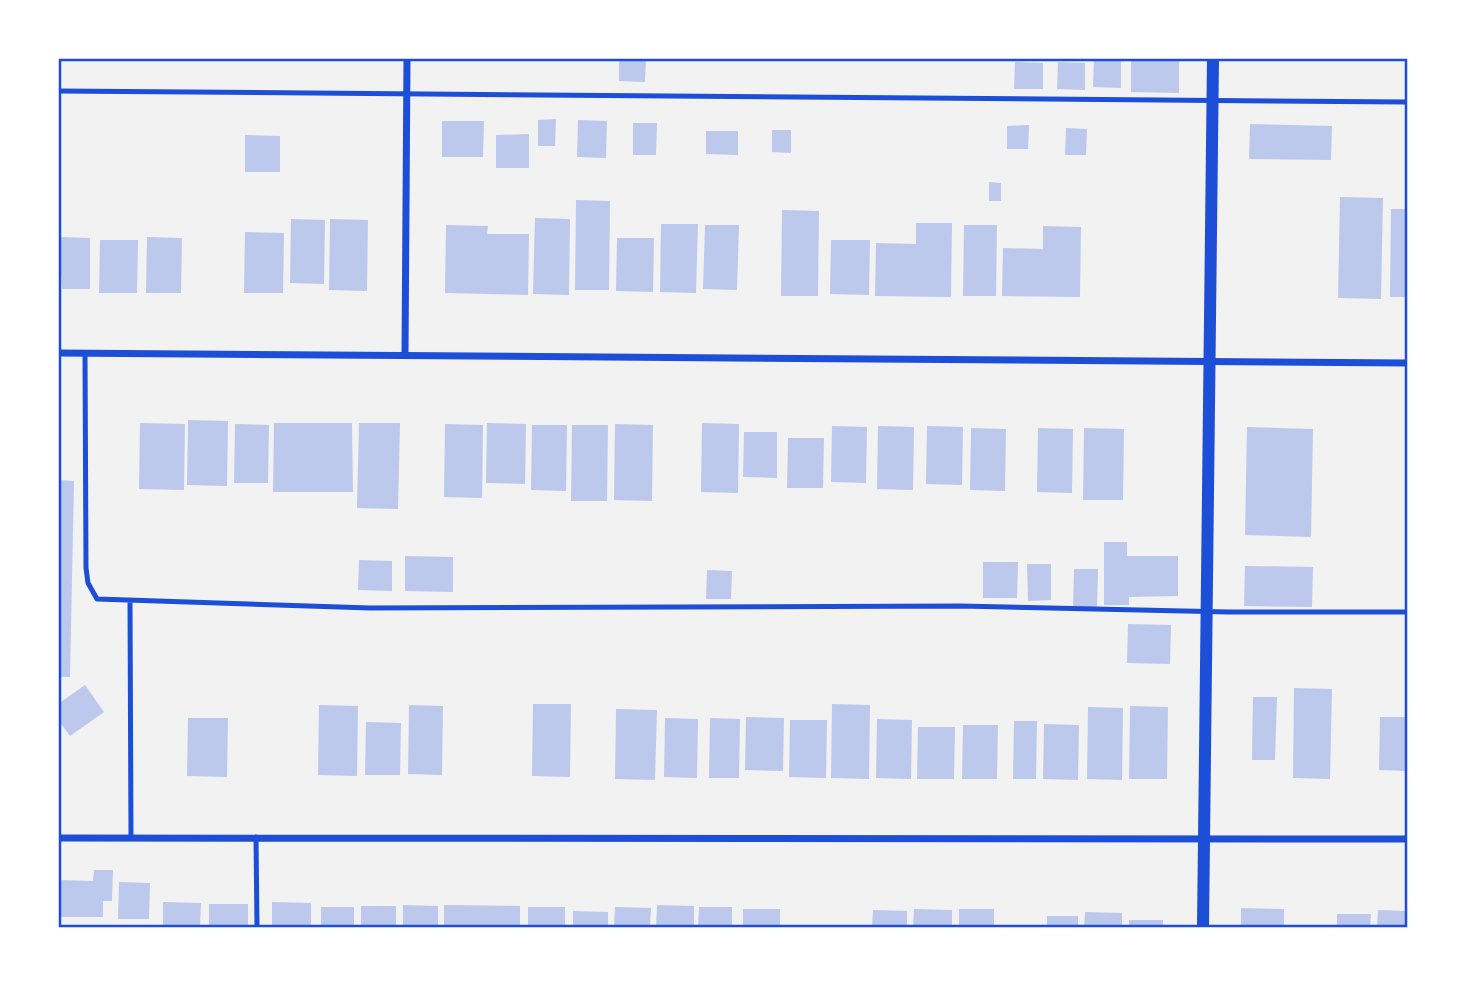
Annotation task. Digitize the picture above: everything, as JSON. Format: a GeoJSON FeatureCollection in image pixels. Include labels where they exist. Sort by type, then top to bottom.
{"type":"FeatureCollection","features":[{"type":"Feature","properties":{"kind":"street"},"geometry":{"type":"LineString","coordinates":[[405,355],[407,58]]}},
{"type":"Feature","properties":{"kind":"street"},"geometry":{"type":"LineString","coordinates":[[1203,927],[1213,58]]}},
{"type":"Feature","properties":{"kind":"street"},"geometry":{"type":"LineString","coordinates":[[58,353],[1407,362]]}},
{"type":"Feature","properties":{"kind":"street"},"geometry":{"type":"LineString","coordinates":[[58,838],[1407,839]]}},
{"type":"Feature","properties":{"kind":"lane"},"geometry":{"type":"LineString","coordinates":[[58,91],[1407,102]]}},
{"type":"Feature","properties":{"kind":"lane"},"geometry":{"type":"LineString","coordinates":[[85,353],[88,583],[97,598],[370,608],[960,606],[1407,612]]}},
{"type":"Feature","properties":{"kind":"lane"},"geometry":{"type":"LineString","coordinates":[[130,600],[131,836]]}},
{"type":"Feature","properties":{"kind":"lane"},"geometry":{"type":"LineString","coordinates":[[256,837],[257,927]]}},
{"type":"Feature","properties":{"kind":"building"},"geometry":{"type":"Polygon","coordinates":[[[619,58],[646,58],[645,82],[619,81],[619,58]]]}},
{"type":"Feature","properties":{"kind":"building"},"geometry":{"type":"Polygon","coordinates":[[[1094,58],[1121,58],[1121,88],[1093,87],[1094,58]]]}},
{"type":"Feature","properties":{"kind":"building"},"geometry":{"type":"Polygon","coordinates":[[[1131,58],[1179,58],[1179,93],[1131,92],[1131,58]]]}},
{"type":"Feature","properties":{"kind":"building"},"geometry":{"type":"Polygon","coordinates":[[[1015,62],[1043,63],[1043,89],[1014,89],[1015,62]]]}},
{"type":"Feature","properties":{"kind":"building"},"geometry":{"type":"Polygon","coordinates":[[[1058,62],[1085,63],[1085,90],[1057,89],[1058,62]]]}},
{"type":"Feature","properties":{"kind":"building"},"geometry":{"type":"Polygon","coordinates":[[[556,119],[555,146],[538,146],[538,120],[556,119]]]}},
{"type":"Feature","properties":{"kind":"building"},"geometry":{"type":"Polygon","coordinates":[[[578,120],[607,121],[606,158],[577,157],[578,120]]]}},
{"type":"Feature","properties":{"kind":"building"},"geometry":{"type":"Polygon","coordinates":[[[442,121],[484,121],[483,157],[442,157],[442,121]]]}},
{"type":"Feature","properties":{"kind":"building"},"geometry":{"type":"Polygon","coordinates":[[[633,123],[657,123],[656,155],[633,155],[633,123]]]}},
{"type":"Feature","properties":{"kind":"building"},"geometry":{"type":"Polygon","coordinates":[[[1250,124],[1332,126],[1331,160],[1249,159],[1250,124]]]}},
{"type":"Feature","properties":{"kind":"building"},"geometry":{"type":"Polygon","coordinates":[[[1029,125],[1028,149],[1007,149],[1007,126],[1029,125]]]}},
{"type":"Feature","properties":{"kind":"building"},"geometry":{"type":"Polygon","coordinates":[[[1066,128],[1087,129],[1086,155],[1065,155],[1066,128]]]}},
{"type":"Feature","properties":{"kind":"building"},"geometry":{"type":"Polygon","coordinates":[[[772,130],[791,130],[791,153],[772,152],[772,130]]]}},
{"type":"Feature","properties":{"kind":"building"},"geometry":{"type":"Polygon","coordinates":[[[706,131],[738,131],[738,155],[706,154],[706,131]]]}},
{"type":"Feature","properties":{"kind":"building"},"geometry":{"type":"Polygon","coordinates":[[[529,134],[529,168],[496,168],[496,135],[529,134]]]}},
{"type":"Feature","properties":{"kind":"building"},"geometry":{"type":"Polygon","coordinates":[[[245,135],[280,136],[280,172],[245,172],[245,135]]]}},
{"type":"Feature","properties":{"kind":"building"},"geometry":{"type":"Polygon","coordinates":[[[989,182],[1001,183],[1001,201],[989,201],[989,182]]]}},
{"type":"Feature","properties":{"kind":"building"},"geometry":{"type":"Polygon","coordinates":[[[1340,197],[1383,198],[1381,299],[1338,298],[1340,197]]]}},
{"type":"Feature","properties":{"kind":"building"},"geometry":{"type":"Polygon","coordinates":[[[576,200],[610,201],[609,290],[575,290],[576,200]]]}},
{"type":"Feature","properties":{"kind":"building"},"geometry":{"type":"Polygon","coordinates":[[[1391,209],[1407,209],[1407,297],[1390,297],[1391,209]]]}},
{"type":"Feature","properties":{"kind":"building"},"geometry":{"type":"Polygon","coordinates":[[[782,210],[819,211],[818,296],[781,296],[782,210]]]}},
{"type":"Feature","properties":{"kind":"building"},"geometry":{"type":"Polygon","coordinates":[[[535,218],[570,219],[569,295],[533,294],[535,218]]]}},
{"type":"Feature","properties":{"kind":"building"},"geometry":{"type":"Polygon","coordinates":[[[291,219],[325,220],[324,284],[290,283],[291,219]]]}},
{"type":"Feature","properties":{"kind":"building"},"geometry":{"type":"Polygon","coordinates":[[[330,219],[368,220],[367,291],[329,290],[330,219]]]}},
{"type":"Feature","properties":{"kind":"building"},"geometry":{"type":"Polygon","coordinates":[[[916,223],[952,223],[951,297],[875,296],[876,243],[916,244],[916,223]]]}},
{"type":"Feature","properties":{"kind":"building"},"geometry":{"type":"Polygon","coordinates":[[[661,224],[698,224],[696,293],[660,292],[661,224]]]}},
{"type":"Feature","properties":{"kind":"building"},"geometry":{"type":"Polygon","coordinates":[[[446,225],[488,226],[487,234],[529,234],[528,295],[445,293],[446,225]]]}},
{"type":"Feature","properties":{"kind":"building"},"geometry":{"type":"Polygon","coordinates":[[[705,225],[739,225],[737,290],[703,289],[705,225]]]}},
{"type":"Feature","properties":{"kind":"building"},"geometry":{"type":"Polygon","coordinates":[[[964,225],[997,225],[996,296],[963,296],[964,225]]]}},
{"type":"Feature","properties":{"kind":"building"},"geometry":{"type":"Polygon","coordinates":[[[1043,226],[1081,227],[1080,297],[1002,296],[1003,248],[1043,249],[1043,226]]]}},
{"type":"Feature","properties":{"kind":"building"},"geometry":{"type":"Polygon","coordinates":[[[245,232],[284,233],[283,293],[244,293],[245,232]]]}},
{"type":"Feature","properties":{"kind":"building"},"geometry":{"type":"Polygon","coordinates":[[[59,237],[90,238],[90,289],[62,289],[59,237]]]}},
{"type":"Feature","properties":{"kind":"building"},"geometry":{"type":"Polygon","coordinates":[[[147,237],[182,238],[181,293],[146,293],[147,237]]]}},
{"type":"Feature","properties":{"kind":"building"},"geometry":{"type":"Polygon","coordinates":[[[617,238],[654,238],[653,292],[616,291],[617,238]]]}},
{"type":"Feature","properties":{"kind":"building"},"geometry":{"type":"Polygon","coordinates":[[[100,240],[138,240],[137,293],[99,293],[100,240]]]}},
{"type":"Feature","properties":{"kind":"building"},"geometry":{"type":"Polygon","coordinates":[[[831,240],[870,240],[869,295],[830,294],[831,240]]]}},
{"type":"Feature","properties":{"kind":"building"},"geometry":{"type":"Polygon","coordinates":[[[188,420],[228,421],[227,486],[187,485],[188,420]]]}},
{"type":"Feature","properties":{"kind":"building"},"geometry":{"type":"Polygon","coordinates":[[[140,423],[185,424],[184,490],[139,489],[140,423]]]}},
{"type":"Feature","properties":{"kind":"building"},"geometry":{"type":"Polygon","coordinates":[[[274,423],[352,423],[353,492],[273,492],[274,423]]]}},
{"type":"Feature","properties":{"kind":"building"},"geometry":{"type":"Polygon","coordinates":[[[359,423],[400,423],[398,509],[357,508],[359,423]]]}},
{"type":"Feature","properties":{"kind":"building"},"geometry":{"type":"Polygon","coordinates":[[[487,423],[526,424],[525,484],[486,483],[487,423]]]}},
{"type":"Feature","properties":{"kind":"building"},"geometry":{"type":"Polygon","coordinates":[[[702,423],[739,424],[738,493],[701,492],[702,423]]]}},
{"type":"Feature","properties":{"kind":"building"},"geometry":{"type":"Polygon","coordinates":[[[235,424],[269,425],[268,483],[234,483],[235,424]]]}},
{"type":"Feature","properties":{"kind":"building"},"geometry":{"type":"Polygon","coordinates":[[[445,424],[483,425],[482,498],[444,497],[445,424]]]}},
{"type":"Feature","properties":{"kind":"building"},"geometry":{"type":"Polygon","coordinates":[[[615,424],[653,425],[652,501],[614,500],[615,424]]]}},
{"type":"Feature","properties":{"kind":"building"},"geometry":{"type":"Polygon","coordinates":[[[532,425],[567,425],[566,491],[531,490],[532,425]]]}},
{"type":"Feature","properties":{"kind":"building"},"geometry":{"type":"Polygon","coordinates":[[[572,425],[608,425],[607,501],[571,501],[572,425]]]}},
{"type":"Feature","properties":{"kind":"building"},"geometry":{"type":"Polygon","coordinates":[[[832,426],[867,427],[866,483],[831,482],[832,426]]]}},
{"type":"Feature","properties":{"kind":"building"},"geometry":{"type":"Polygon","coordinates":[[[878,426],[914,427],[913,490],[877,489],[878,426]]]}},
{"type":"Feature","properties":{"kind":"building"},"geometry":{"type":"Polygon","coordinates":[[[927,426],[963,427],[962,485],[926,484],[927,426]]]}},
{"type":"Feature","properties":{"kind":"building"},"geometry":{"type":"Polygon","coordinates":[[[1247,427],[1313,429],[1311,537],[1245,535],[1247,427]]]}},
{"type":"Feature","properties":{"kind":"building"},"geometry":{"type":"Polygon","coordinates":[[[971,428],[1006,429],[1005,491],[970,490],[971,428]]]}},
{"type":"Feature","properties":{"kind":"building"},"geometry":{"type":"Polygon","coordinates":[[[1038,428],[1073,429],[1072,493],[1037,492],[1038,428]]]}},
{"type":"Feature","properties":{"kind":"building"},"geometry":{"type":"Polygon","coordinates":[[[1084,428],[1124,429],[1123,500],[1083,500],[1084,428]]]}},
{"type":"Feature","properties":{"kind":"building"},"geometry":{"type":"Polygon","coordinates":[[[744,432],[777,432],[777,478],[743,477],[744,432]]]}},
{"type":"Feature","properties":{"kind":"building"},"geometry":{"type":"Polygon","coordinates":[[[788,438],[824,438],[823,488],[787,488],[788,438]]]}},
{"type":"Feature","properties":{"kind":"building"},"geometry":{"type":"Polygon","coordinates":[[[58,480],[74,481],[70,677],[58,677],[58,480]]]}},
{"type":"Feature","properties":{"kind":"building"},"geometry":{"type":"Polygon","coordinates":[[[1104,542],[1127,542],[1127,556],[1178,556],[1178,596],[1129,597],[1129,605],[1104,605],[1104,542]]]}},
{"type":"Feature","properties":{"kind":"building"},"geometry":{"type":"Polygon","coordinates":[[[405,556],[453,557],[453,592],[405,591],[405,556]]]}},
{"type":"Feature","properties":{"kind":"building"},"geometry":{"type":"Polygon","coordinates":[[[359,560],[392,561],[392,591],[358,590],[359,560]]]}},
{"type":"Feature","properties":{"kind":"building"},"geometry":{"type":"Polygon","coordinates":[[[983,562],[1018,562],[1017,598],[983,598],[983,562]]]}},
{"type":"Feature","properties":{"kind":"building"},"geometry":{"type":"Polygon","coordinates":[[[1027,564],[1051,564],[1051,600],[1028,601],[1027,564]]]}},
{"type":"Feature","properties":{"kind":"building"},"geometry":{"type":"Polygon","coordinates":[[[1245,566],[1313,567],[1312,607],[1244,606],[1245,566]]]}},
{"type":"Feature","properties":{"kind":"building"},"geometry":{"type":"Polygon","coordinates":[[[1074,569],[1098,569],[1097,607],[1073,607],[1074,569]]]}},
{"type":"Feature","properties":{"kind":"building"},"geometry":{"type":"Polygon","coordinates":[[[707,570],[732,571],[731,599],[706,599],[707,570]]]}},
{"type":"Feature","properties":{"kind":"building"},"geometry":{"type":"Polygon","coordinates":[[[1128,624],[1171,625],[1170,664],[1127,663],[1128,624]]]}},
{"type":"Feature","properties":{"kind":"building"},"geometry":{"type":"Polygon","coordinates":[[[85,685],[104,712],[70,736],[58,720],[58,704],[85,685]]]}},
{"type":"Feature","properties":{"kind":"building"},"geometry":{"type":"Polygon","coordinates":[[[1294,688],[1332,689],[1330,779],[1293,778],[1294,688]]]}},
{"type":"Feature","properties":{"kind":"building"},"geometry":{"type":"Polygon","coordinates":[[[1253,697],[1277,697],[1275,760],[1252,760],[1253,697]]]}},
{"type":"Feature","properties":{"kind":"building"},"geometry":{"type":"Polygon","coordinates":[[[533,704],[571,704],[570,777],[532,776],[533,704]]]}},
{"type":"Feature","properties":{"kind":"building"},"geometry":{"type":"Polygon","coordinates":[[[832,704],[870,705],[869,779],[831,778],[832,704]]]}},
{"type":"Feature","properties":{"kind":"building"},"geometry":{"type":"Polygon","coordinates":[[[319,705],[358,706],[357,776],[318,775],[319,705]]]}},
{"type":"Feature","properties":{"kind":"building"},"geometry":{"type":"Polygon","coordinates":[[[409,705],[443,706],[442,775],[408,774],[409,705]]]}},
{"type":"Feature","properties":{"kind":"building"},"geometry":{"type":"Polygon","coordinates":[[[1130,706],[1168,707],[1167,779],[1129,779],[1130,706]]]}},
{"type":"Feature","properties":{"kind":"building"},"geometry":{"type":"Polygon","coordinates":[[[1088,707],[1123,708],[1122,780],[1087,779],[1088,707]]]}},
{"type":"Feature","properties":{"kind":"building"},"geometry":{"type":"Polygon","coordinates":[[[616,709],[657,710],[655,780],[615,779],[616,709]]]}},
{"type":"Feature","properties":{"kind":"building"},"geometry":{"type":"Polygon","coordinates":[[[746,717],[784,718],[783,771],[745,770],[746,717]]]}},
{"type":"Feature","properties":{"kind":"building"},"geometry":{"type":"Polygon","coordinates":[[[1380,717],[1407,717],[1407,771],[1379,770],[1380,717]]]}},
{"type":"Feature","properties":{"kind":"building"},"geometry":{"type":"Polygon","coordinates":[[[188,718],[228,718],[227,777],[187,776],[188,718]]]}},
{"type":"Feature","properties":{"kind":"building"},"geometry":{"type":"Polygon","coordinates":[[[665,718],[698,719],[697,778],[664,777],[665,718]]]}},
{"type":"Feature","properties":{"kind":"building"},"geometry":{"type":"Polygon","coordinates":[[[710,718],[740,719],[739,778],[709,778],[710,718]]]}},
{"type":"Feature","properties":{"kind":"building"},"geometry":{"type":"Polygon","coordinates":[[[877,719],[912,720],[911,779],[876,778],[877,719]]]}},
{"type":"Feature","properties":{"kind":"building"},"geometry":{"type":"Polygon","coordinates":[[[790,720],[827,720],[826,778],[789,777],[790,720]]]}},
{"type":"Feature","properties":{"kind":"building"},"geometry":{"type":"Polygon","coordinates":[[[1014,721],[1037,721],[1036,779],[1013,779],[1014,721]]]}},
{"type":"Feature","properties":{"kind":"building"},"geometry":{"type":"Polygon","coordinates":[[[366,722],[401,723],[400,775],[365,775],[366,722]]]}},
{"type":"Feature","properties":{"kind":"building"},"geometry":{"type":"Polygon","coordinates":[[[1044,724],[1079,725],[1078,780],[1043,779],[1044,724]]]}},
{"type":"Feature","properties":{"kind":"building"},"geometry":{"type":"Polygon","coordinates":[[[963,725],[998,725],[997,779],[962,779],[963,725]]]}},
{"type":"Feature","properties":{"kind":"building"},"geometry":{"type":"Polygon","coordinates":[[[918,727],[955,727],[954,779],[917,779],[918,727]]]}},
{"type":"Feature","properties":{"kind":"building"},"geometry":{"type":"Polygon","coordinates":[[[94,870],[113,870],[112,901],[103,901],[103,917],[58,917],[58,880],[93,881],[94,870]]]}},
{"type":"Feature","properties":{"kind":"building"},"geometry":{"type":"Polygon","coordinates":[[[119,882],[150,883],[149,919],[118,919],[119,882]]]}},
{"type":"Feature","properties":{"kind":"building"},"geometry":{"type":"Polygon","coordinates":[[[163,902],[201,903],[200,927],[163,927],[163,902]]]}},
{"type":"Feature","properties":{"kind":"building"},"geometry":{"type":"Polygon","coordinates":[[[272,902],[311,903],[311,927],[272,927],[272,902]]]}},
{"type":"Feature","properties":{"kind":"building"},"geometry":{"type":"Polygon","coordinates":[[[209,904],[248,904],[248,927],[209,927],[209,904]]]}},
{"type":"Feature","properties":{"kind":"building"},"geometry":{"type":"Polygon","coordinates":[[[403,905],[438,906],[438,927],[403,927],[403,905]]]}},
{"type":"Feature","properties":{"kind":"building"},"geometry":{"type":"Polygon","coordinates":[[[444,905],[520,906],[520,927],[444,927],[444,905]]]}},
{"type":"Feature","properties":{"kind":"building"},"geometry":{"type":"Polygon","coordinates":[[[657,905],[694,906],[694,927],[656,927],[657,905]]]}},
{"type":"Feature","properties":{"kind":"building"},"geometry":{"type":"Polygon","coordinates":[[[361,906],[396,906],[396,927],[361,927],[361,906]]]}},
{"type":"Feature","properties":{"kind":"building"},"geometry":{"type":"Polygon","coordinates":[[[321,907],[354,907],[354,927],[321,927],[321,907]]]}},
{"type":"Feature","properties":{"kind":"building"},"geometry":{"type":"Polygon","coordinates":[[[528,907],[565,907],[565,927],[528,927],[528,907]]]}},
{"type":"Feature","properties":{"kind":"building"},"geometry":{"type":"Polygon","coordinates":[[[615,907],[651,908],[650,927],[614,927],[615,907]]]}},
{"type":"Feature","properties":{"kind":"building"},"geometry":{"type":"Polygon","coordinates":[[[699,907],[732,907],[732,927],[698,927],[699,907]]]}},
{"type":"Feature","properties":{"kind":"building"},"geometry":{"type":"Polygon","coordinates":[[[1241,908],[1284,909],[1284,927],[1241,927],[1241,908]]]}},
{"type":"Feature","properties":{"kind":"building"},"geometry":{"type":"Polygon","coordinates":[[[743,909],[780,909],[780,927],[743,927],[743,909]]]}},
{"type":"Feature","properties":{"kind":"building"},"geometry":{"type":"Polygon","coordinates":[[[914,909],[952,910],[952,927],[913,927],[914,909]]]}},
{"type":"Feature","properties":{"kind":"building"},"geometry":{"type":"Polygon","coordinates":[[[959,909],[994,909],[994,927],[959,927],[959,909]]]}},
{"type":"Feature","properties":{"kind":"building"},"geometry":{"type":"Polygon","coordinates":[[[873,910],[907,911],[907,927],[872,927],[873,910]]]}},
{"type":"Feature","properties":{"kind":"building"},"geometry":{"type":"Polygon","coordinates":[[[1378,910],[1407,911],[1407,927],[1377,927],[1378,910]]]}},
{"type":"Feature","properties":{"kind":"building"},"geometry":{"type":"Polygon","coordinates":[[[573,911],[608,912],[608,927],[573,927],[573,911]]]}},
{"type":"Feature","properties":{"kind":"building"},"geometry":{"type":"Polygon","coordinates":[[[1085,912],[1122,913],[1122,927],[1084,927],[1085,912]]]}},
{"type":"Feature","properties":{"kind":"building"},"geometry":{"type":"Polygon","coordinates":[[[1337,914],[1371,914],[1370,927],[1337,927],[1337,914]]]}},
{"type":"Feature","properties":{"kind":"building"},"geometry":{"type":"Polygon","coordinates":[[[1047,916],[1078,916],[1078,927],[1047,927],[1047,916]]]}},
{"type":"Feature","properties":{"kind":"building"},"geometry":{"type":"Polygon","coordinates":[[[1129,920],[1163,920],[1163,927],[1129,927],[1129,920]]]}}]}
